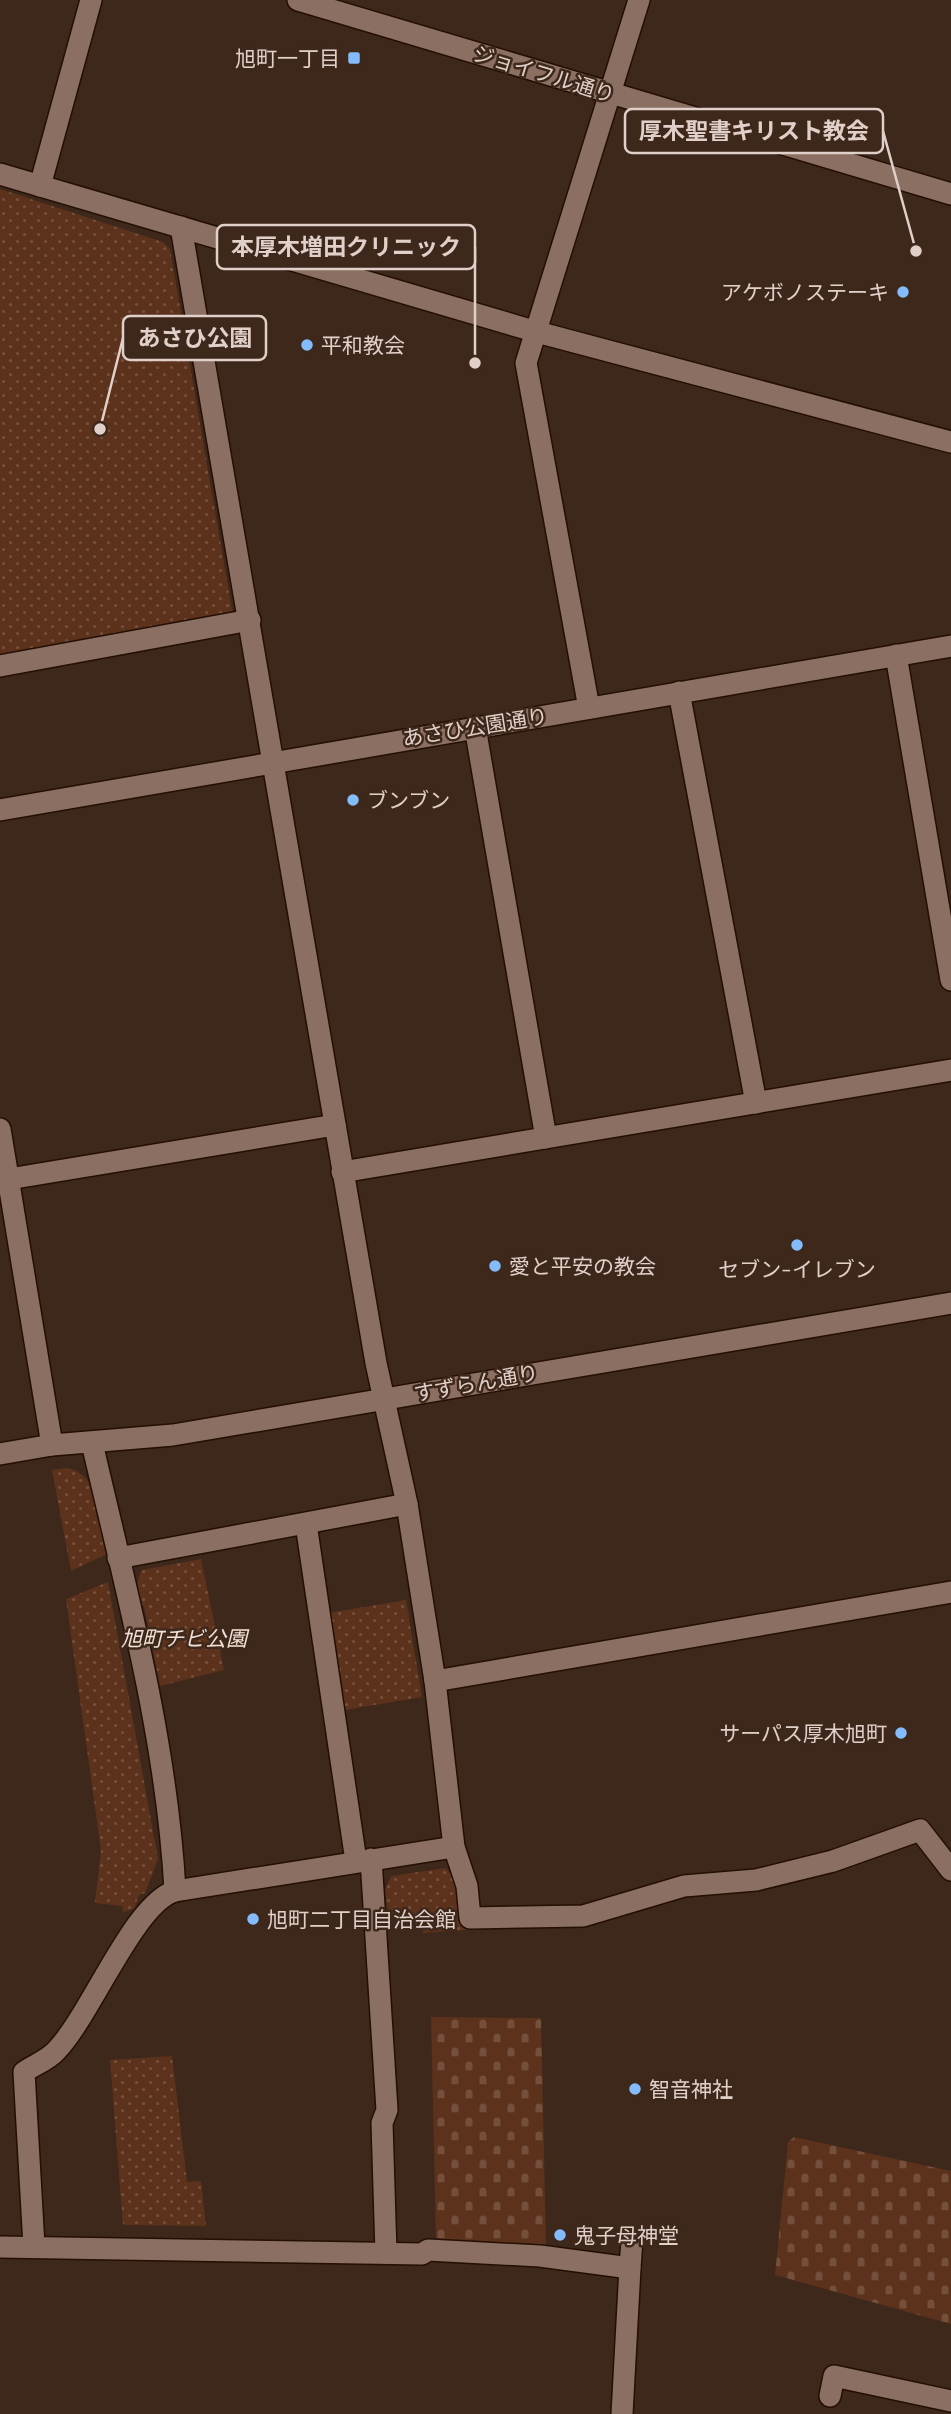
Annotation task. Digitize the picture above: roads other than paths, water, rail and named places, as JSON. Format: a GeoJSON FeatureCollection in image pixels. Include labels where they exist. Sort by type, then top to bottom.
{"type":"FeatureCollection","features":[{"type":"Feature","properties":{"kind":"street"},"geometry":{"type":"LineString","coordinates":[[40,186],[91,0]]}},
{"type":"Feature","properties":{"kind":"street","name":"ジョイフル通り"},"geometry":{"type":"LineString","coordinates":[[298,0],[951,194]]}},
{"type":"Feature","properties":{"kind":"street"},"geometry":{"type":"LineString","coordinates":[[589,709],[526,363],[639,0]]}},
{"type":"Feature","properties":{"kind":"street"},"geometry":{"type":"LineString","coordinates":[[0,174],[537,332],[951,442]]}},
{"type":"Feature","properties":{"kind":"street"},"geometry":{"type":"LineString","coordinates":[[181,227],[382,1399],[407,1504],[435,1681],[454,1847],[467,1886],[470,1918],[583,1916],[684,1886],[756,1880],[833,1861],[920,1830],[951,1870]]}},
{"type":"Feature","properties":{"kind":"street"},"geometry":{"type":"LineString","coordinates":[[0,666],[250,620]]}},
{"type":"Feature","properties":{"kind":"street","name":"あさひ公園通り"},"geometry":{"type":"LineString","coordinates":[[0,810],[951,646]]}},
{"type":"Feature","properties":{"kind":"street"},"geometry":{"type":"LineString","coordinates":[[896,655],[951,980]]}},
{"type":"Feature","properties":{"kind":"street"},"geometry":{"type":"LineString","coordinates":[[679,692],[756,1103]]}},
{"type":"Feature","properties":{"kind":"street"},"geometry":{"type":"LineString","coordinates":[[475,727],[546,1138]]}},
{"type":"Feature","properties":{"kind":"street"},"geometry":{"type":"LineString","coordinates":[[342,1172],[951,1070]]}},
{"type":"Feature","properties":{"kind":"street"},"geometry":{"type":"LineString","coordinates":[[9,1179],[335,1125]]}},
{"type":"Feature","properties":{"kind":"street"},"geometry":{"type":"LineString","coordinates":[[0,1129],[9,1179],[8,1212],[52,1446]]}},
{"type":"Feature","properties":{"kind":"street","name":"すずらん通り"},"geometry":{"type":"LineString","coordinates":[[0,1454],[52,1446],[173,1435],[951,1303]]}},
{"type":"Feature","properties":{"kind":"street"},"geometry":{"type":"LineString","coordinates":[[92,1443],[148,1692],[171,1839],[175,1891]]}},
{"type":"Feature","properties":{"kind":"street"},"geometry":{"type":"LineString","coordinates":[[118,1558],[407,1504]]}},
{"type":"Feature","properties":{"kind":"street"},"geometry":{"type":"LineString","coordinates":[[306,1524],[363,1860],[387,2110],[382,2123],[386,2253]]}},
{"type":"Feature","properties":{"kind":"street"},"geometry":{"type":"LineString","coordinates":[[435,1681],[951,1592]]}},
{"type":"Feature","properties":{"kind":"street"},"geometry":{"type":"LineString","coordinates":[[34,2246],[24,2072],[55,2053],[88,2009],[139,1921],[162,1895],[454,1847]]}},
{"type":"Feature","properties":{"kind":"street"},"geometry":{"type":"LineString","coordinates":[[622,2414],[632,2240]]}},
{"type":"Feature","properties":{"kind":"street"},"geometry":{"type":"LineString","coordinates":[[0,2247],[422,2255],[428,2250],[540,2256],[630,2267]]}},
{"type":"Feature","properties":{"kind":"street"},"geometry":{"type":"LineString","coordinates":[[834,2375],[951,2401]]}},
{"type":"Feature","properties":{"kind":"place","name":"旭町一丁目"},"geometry":{"type":"Point","coordinates":[354,58]}},
{"type":"Feature","properties":{"kind":"place","name":"厚木聖書キリスト教会"},"geometry":{"type":"Point","coordinates":[916,251]}},
{"type":"Feature","properties":{"kind":"place","name":"アケボノステーキ"},"geometry":{"type":"Point","coordinates":[903,292]}},
{"type":"Feature","properties":{"kind":"place","name":"平和教会"},"geometry":{"type":"Point","coordinates":[307,345]}},
{"type":"Feature","properties":{"kind":"place","name":"本厚木増田クリニック"},"geometry":{"type":"Point","coordinates":[475,363]}},
{"type":"Feature","properties":{"kind":"place","name":"あさひ公園"},"geometry":{"type":"Point","coordinates":[100,429]}},
{"type":"Feature","properties":{"kind":"place","name":"ブンブン"},"geometry":{"type":"Point","coordinates":[353,800]}},
{"type":"Feature","properties":{"kind":"place","name":"セブン-イレブン"},"geometry":{"type":"Point","coordinates":[797,1245]}},
{"type":"Feature","properties":{"kind":"place","name":"愛と平安の教会"},"geometry":{"type":"Point","coordinates":[495,1266]}},
{"type":"Feature","properties":{"kind":"place","name":"サーパス厚木旭町"},"geometry":{"type":"Point","coordinates":[901,1733]}},
{"type":"Feature","properties":{"kind":"place","name":"旭町二丁目自治会館"},"geometry":{"type":"Point","coordinates":[253,1919]}},
{"type":"Feature","properties":{"kind":"place","name":"智音神社"},"geometry":{"type":"Point","coordinates":[635,2089]}},
{"type":"Feature","properties":{"kind":"place","name":"鬼子母神堂"},"geometry":{"type":"Point","coordinates":[560,2235]}},
{"type":"Feature","properties":{"kind":"park label","name":"旭町チビ公園"},"geometry":{"type":"Point","coordinates":[184,1638]}}]}
